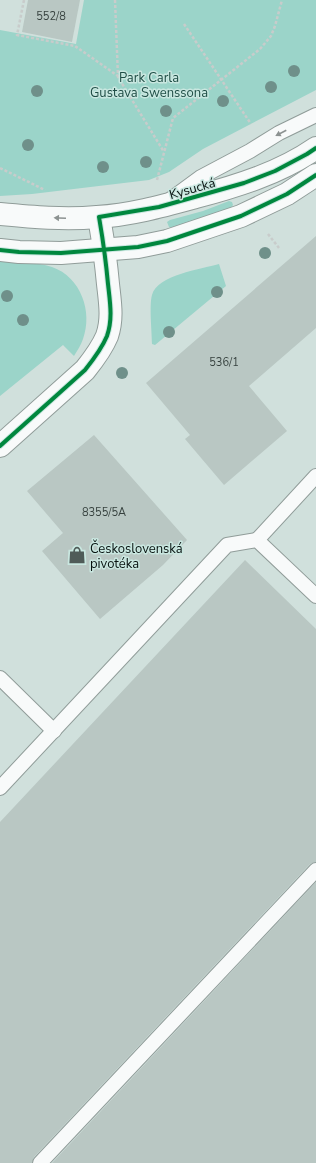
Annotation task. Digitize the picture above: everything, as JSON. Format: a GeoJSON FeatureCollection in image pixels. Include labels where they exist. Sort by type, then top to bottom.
{"type":"FeatureCollection","features":[{"type":"Feature","properties":{"kind":"street","name":"Kysucká"},"geometry":{"type":"LineString","coordinates":[[0,214],[69,218],[98,217],[159,208],[244,183],[275,171],[316,148]]}},
{"type":"Feature","properties":{"kind":"street"},"geometry":{"type":"LineString","coordinates":[[0,250],[61,253],[138,247],[167,241],[241,216],[287,194],[316,174]]}},
{"type":"Feature","properties":{"kind":"street"},"geometry":{"type":"LineString","coordinates":[[1,444],[85,370],[106,337],[111,320],[105,250],[98,217]]}},
{"type":"Feature","properties":{"kind":"lane"},"geometry":{"type":"LineString","coordinates":[[159,208],[201,177],[250,151],[279,133],[316,115]]}},
{"type":"Feature","properties":{"kind":"lane"},"geometry":{"type":"LineString","coordinates":[[0,788],[227,545],[257,540],[316,476]]}},
{"type":"Feature","properties":{"kind":"lane"},"geometry":{"type":"LineString","coordinates":[[257,540],[316,596]]}},
{"type":"Feature","properties":{"kind":"lane"},"geometry":{"type":"LineString","coordinates":[[0,678],[54,731]]}},
{"type":"Feature","properties":{"kind":"lane"},"geometry":{"type":"LineString","coordinates":[[40,1163],[316,870]]}},
{"type":"Feature","properties":{"kind":"path"},"geometry":{"type":"LineString","coordinates":[[24,0],[17,35],[75,46],[118,77],[164,152]]}},
{"type":"Feature","properties":{"kind":"path"},"geometry":{"type":"LineString","coordinates":[[115,0],[118,77]]}},
{"type":"Feature","properties":{"kind":"path"},"geometry":{"type":"LineString","coordinates":[[157,181],[173,118],[260,49],[271,36],[282,0]]}},
{"type":"Feature","properties":{"kind":"path"},"geometry":{"type":"LineString","coordinates":[[184,24],[251,125]]}},
{"type":"Feature","properties":{"kind":"path"},"geometry":{"type":"LineString","coordinates":[[0,168],[48,191]]}},
{"type":"Feature","properties":{"kind":"path"},"geometry":{"type":"LineString","coordinates":[[268,234],[279,248]]}},
{"type":"Feature","properties":{"kind":"green space","name":"Park Carla Gustava Swenssona"},"geometry":{"type":"Polygon","coordinates":[[[84,0],[316,0],[316,90],[203,149],[169,172],[149,180],[32,194],[0,196],[0,30],[76,44],[84,0]]]}},
{"type":"Feature","properties":{"kind":"green space"},"geometry":{"type":"Polygon","coordinates":[[[229,201],[232,202],[233,205],[230,209],[172,228],[169,227],[167,222],[203,211],[229,201]]]}},
{"type":"Feature","properties":{"kind":"green space"},"geometry":{"type":"Polygon","coordinates":[[[0,261],[40,264],[52,267],[62,272],[77,287],[82,297],[85,307],[86,329],[80,346],[74,356],[63,345],[0,396],[0,261]]]}},
{"type":"Feature","properties":{"kind":"green space"},"geometry":{"type":"Polygon","coordinates":[[[219,264],[226,286],[155,345],[152,344],[151,299],[156,288],[162,282],[181,274],[219,264]]]}},
{"type":"Feature","properties":{"kind":"building"},"geometry":{"type":"Polygon","coordinates":[[[28,0],[80,0],[72,42],[22,32],[28,0]]]}},
{"type":"Feature","properties":{"kind":"building"},"geometry":{"type":"Polygon","coordinates":[[[316,236],[316,328],[249,386],[287,431],[224,485],[185,439],[190,435],[146,383],[316,236]]]}},
{"type":"Feature","properties":{"kind":"building"},"geometry":{"type":"Polygon","coordinates":[[[94,435],[187,540],[163,565],[100,619],[42,551],[63,533],[27,491],[94,435]]]}},
{"type":"Feature","properties":{"kind":"building"},"geometry":{"type":"Polygon","coordinates":[[[245,560],[316,629],[316,862],[310,864],[34,1157],[32,1163],[0,1163],[0,822],[245,560]]]}},
{"type":"Feature","properties":{"kind":"building"},"geometry":{"type":"Polygon","coordinates":[[[316,882],[316,1163],[52,1163],[316,882]]]}},
{"type":"Feature","properties":{"kind":"cycle path"},"geometry":{"type":"LineString","coordinates":[[0,446],[85,370],[107,336],[110,323],[110,304],[99,217],[159,207],[244,183],[275,171],[316,148]]}},
{"type":"Feature","properties":{"kind":"cycle path"},"geometry":{"type":"LineString","coordinates":[[0,250],[61,253],[138,247],[167,241],[241,216],[287,194],[316,175]]}},
{"type":"Feature","properties":{"kind":"place","name":"Československá pivotéka"},"geometry":{"type":"Point","coordinates":[77,555]}}]}
